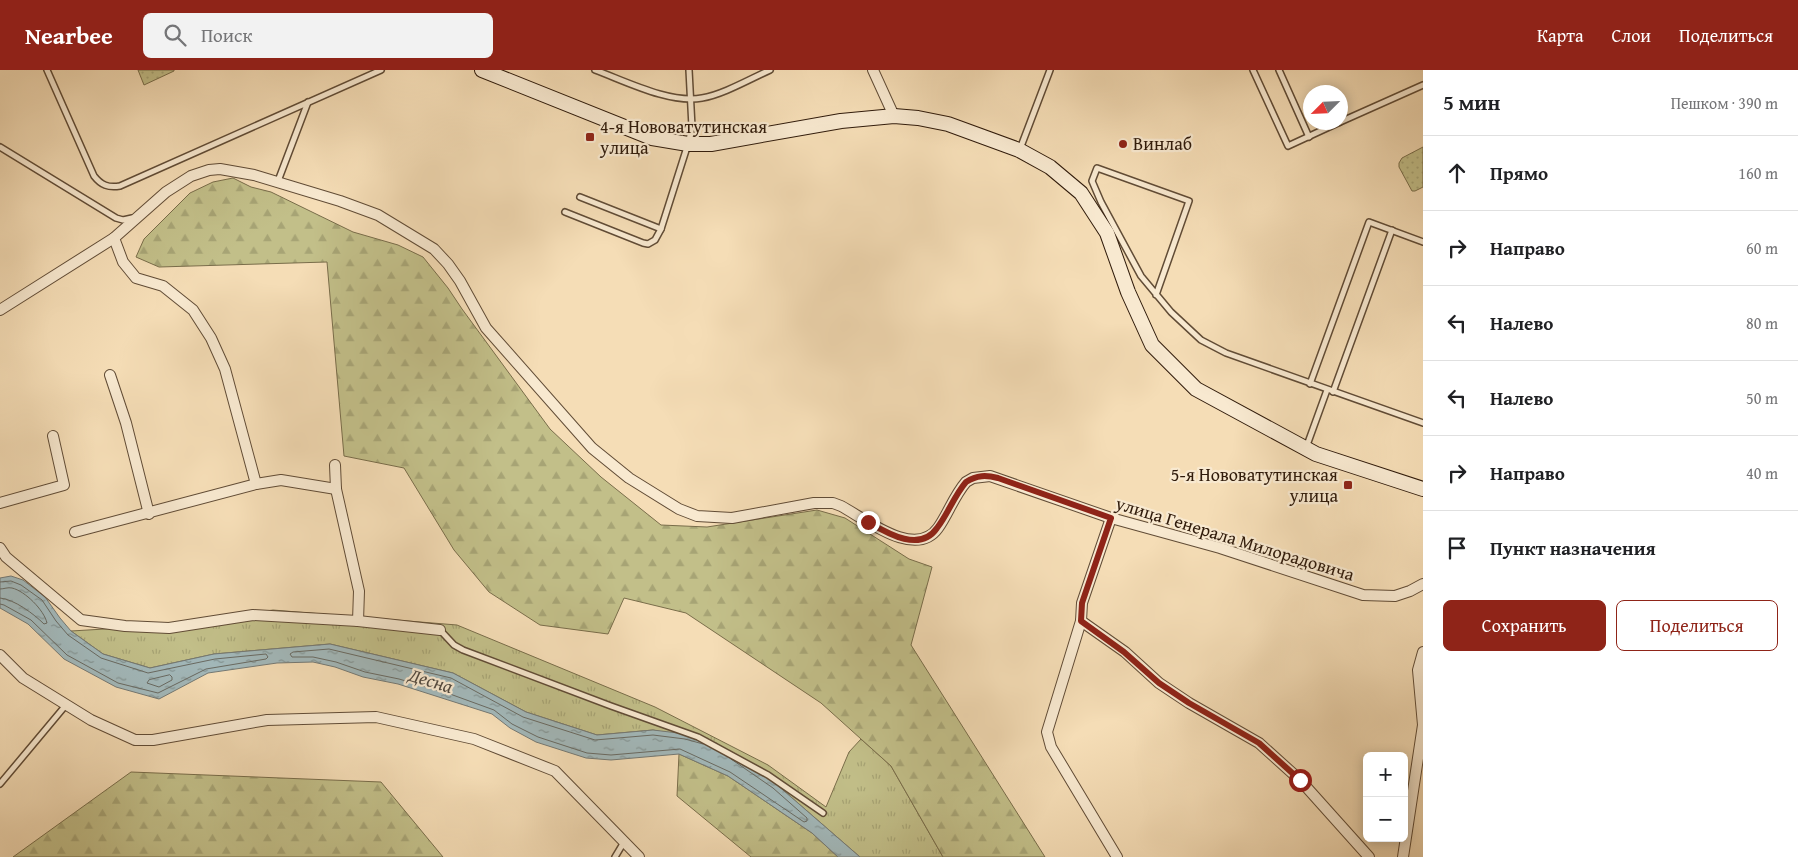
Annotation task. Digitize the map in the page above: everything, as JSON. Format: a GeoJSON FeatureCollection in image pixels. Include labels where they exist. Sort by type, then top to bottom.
{"type":"FeatureCollection","features":[{"type":"Feature","properties":{"kind":"street"},"geometry":{"type":"LineString","coordinates":[[482,70],[652,138],[688,144],[711,144],[841,121],[894,116],[918,118],[948,124],[1019,150],[1050,167],[1081,193],[1107,233],[1128,292],[1152,345],[1196,389],[1306,450],[1423,489]]}},
{"type":"Feature","properties":{"kind":"street"},"geometry":{"type":"LineString","coordinates":[[874,70],[894,116]]}},
{"type":"Feature","properties":{"kind":"street","name":"улица Генерала Милорадовича"},"geometry":{"type":"LineString","coordinates":[[0,310],[114,238],[179,183],[209,170],[232,170],[278,181],[340,201],[378,216],[434,249],[460,281],[486,328],[592,448],[629,478],[679,509],[697,516],[732,518],[814,502],[833,503],[889,534],[899,538],[914,540],[926,537],[937,530],[966,482],[973,478],[990,476],[1111,518],[1220,548],[1363,595],[1395,596],[1423,585]]}},
{"type":"Feature","properties":{"kind":"street"},"geometry":{"type":"LineString","coordinates":[[114,238],[123,262],[136,278],[163,286],[193,310],[211,338],[225,369],[256,484]]}},
{"type":"Feature","properties":{"kind":"street"},"geometry":{"type":"LineString","coordinates":[[110,375],[126,423],[149,514]]}},
{"type":"Feature","properties":{"kind":"street"},"geometry":{"type":"LineString","coordinates":[[0,502],[64,485],[53,436]]}},
{"type":"Feature","properties":{"kind":"street"},"geometry":{"type":"LineString","coordinates":[[335,465],[336,489],[360,591],[358,620]]}},
{"type":"Feature","properties":{"kind":"street"},"geometry":{"type":"LineString","coordinates":[[76,532],[256,484],[281,480],[336,489]]}},
{"type":"Feature","properties":{"kind":"street"},"geometry":{"type":"LineString","coordinates":[[1111,518],[1082,603],[1081,621],[1047,732],[1051,747],[1117,857]]}},
{"type":"Feature","properties":{"kind":"street"},"geometry":{"type":"LineString","coordinates":[[0,548],[6,557],[81,620],[125,626],[169,628],[252,616],[358,620],[440,630]]}},
{"type":"Feature","properties":{"kind":"street"},"geometry":{"type":"LineString","coordinates":[[1081,621],[1124,652],[1159,683],[1189,703],[1259,743],[1300,780],[1369,857]]}},
{"type":"Feature","properties":{"kind":"street"},"geometry":{"type":"LineString","coordinates":[[1403,857],[1423,726],[1418,670],[1423,652]]}},
{"type":"Feature","properties":{"kind":"street"},"geometry":{"type":"LineString","coordinates":[[0,655],[23,678],[91,720],[135,740],[153,740],[267,720],[376,717],[474,739],[555,771],[639,857]]}},
{"type":"Feature","properties":{"kind":"lane"},"geometry":{"type":"LineString","coordinates":[[47,70],[94,176],[100,183],[106,186],[120,186],[381,70]]}},
{"type":"Feature","properties":{"kind":"lane"},"geometry":{"type":"LineString","coordinates":[[595,70],[666,96],[691,100],[704,98],[770,70]]}},
{"type":"Feature","properties":{"kind":"lane"},"geometry":{"type":"LineString","coordinates":[[565,212],[643,243],[652,243],[661,229],[692,126],[689,70]]}},
{"type":"Feature","properties":{"kind":"lane"},"geometry":{"type":"LineString","coordinates":[[1019,150],[1050,70]]}},
{"type":"Feature","properties":{"kind":"lane"},"geometry":{"type":"LineString","coordinates":[[1253,70],[1288,146],[1322,130]]}},
{"type":"Feature","properties":{"kind":"lane"},"geometry":{"type":"LineString","coordinates":[[1279,70],[1309,136]]}},
{"type":"Feature","properties":{"kind":"lane"},"geometry":{"type":"LineString","coordinates":[[1348,118],[1423,84]]}},
{"type":"Feature","properties":{"kind":"lane"},"geometry":{"type":"LineString","coordinates":[[278,181],[308,102]]}},
{"type":"Feature","properties":{"kind":"lane"},"geometry":{"type":"LineString","coordinates":[[0,142],[2,148],[116,218],[128,219],[142,214]]}},
{"type":"Feature","properties":{"kind":"lane"},"geometry":{"type":"LineString","coordinates":[[1156,295],[1189,202],[1096,168],[1092,181],[1101,202],[1141,276],[1156,295],[1170,312],[1201,340],[1226,353],[1423,424]]}},
{"type":"Feature","properties":{"kind":"lane"},"geometry":{"type":"LineString","coordinates":[[580,197],[661,229]]}},
{"type":"Feature","properties":{"kind":"lane"},"geometry":{"type":"LineString","coordinates":[[1310,384],[1369,222],[1423,242]]}},
{"type":"Feature","properties":{"kind":"lane"},"geometry":{"type":"LineString","coordinates":[[1333,392],[1392,230]]}},
{"type":"Feature","properties":{"kind":"lane"},"geometry":{"type":"LineString","coordinates":[[1306,450],[1327,390]]}},
{"type":"Feature","properties":{"kind":"lane"},"geometry":{"type":"LineString","coordinates":[[440,630],[454,645],[463,650],[698,737],[768,775],[824,813]]}},
{"type":"Feature","properties":{"kind":"lane"},"geometry":{"type":"LineString","coordinates":[[0,784],[66,704]]}},
{"type":"Feature","properties":{"kind":"lane"},"geometry":{"type":"LineString","coordinates":[[615,857],[624,842]]}},
{"type":"Feature","properties":{"kind":"green space"},"geometry":{"type":"Polygon","coordinates":[[[138,70],[174,70],[174,71],[144,85],[138,70]]]}},
{"type":"Feature","properties":{"kind":"green space"},"geometry":{"type":"Polygon","coordinates":[[[1423,147],[1423,187],[1412,191],[1399,167],[1399,163],[1402,158],[1423,147]]]}},
{"type":"Feature","properties":{"kind":"green space"},"geometry":{"type":"Polygon","coordinates":[[[233,178],[251,187],[271,192],[353,232],[398,245],[423,257],[448,288],[550,429],[601,477],[661,525],[707,527],[817,510],[845,518],[909,559],[932,567],[911,645],[1045,857],[943,857],[891,766],[821,703],[686,613],[624,598],[608,634],[540,625],[489,592],[454,550],[404,468],[344,456],[327,262],[159,267],[136,257],[144,239],[190,193],[213,182],[233,178]]]}},
{"type":"Feature","properties":{"kind":"green space"},"geometry":{"type":"Polygon","coordinates":[[[273,610],[457,625],[655,707],[768,765],[826,807],[849,752],[861,739],[891,766],[943,857],[860,857],[776,784],[716,743],[653,730],[597,735],[526,712],[453,673],[330,644],[214,654],[150,668],[103,654],[71,631],[172,625],[273,610]]]}},
{"type":"Feature","properties":{"kind":"green space"},"geometry":{"type":"Polygon","coordinates":[[[679,754],[728,776],[812,833],[838,857],[751,857],[677,796],[679,754]]]}},
{"type":"Feature","properties":{"kind":"green space"},"geometry":{"type":"Polygon","coordinates":[[[131,772],[381,782],[443,857],[13,857],[131,772]]]}},
{"type":"Feature","properties":{"kind":"water","name":"Десна"},"geometry":{"type":"Polygon","coordinates":[[[11,576],[23,580],[45,597],[71,631],[103,654],[150,668],[214,654],[330,644],[453,673],[526,712],[597,735],[653,730],[686,734],[716,743],[776,784],[860,857],[838,857],[812,833],[728,776],[679,754],[611,760],[586,758],[536,742],[510,728],[492,714],[398,684],[363,677],[335,667],[313,662],[277,663],[208,673],[159,699],[116,687],[64,659],[28,624],[0,608],[0,578],[11,576]]]}},
{"type":"Feature","properties":{"kind":"place","name":"4-я Нововатутинская улица"},"geometry":{"type":"Point","coordinates":[590,137]}},
{"type":"Feature","properties":{"kind":"place","name":"Винлаб"},"geometry":{"type":"Point","coordinates":[1123,144]}},
{"type":"Feature","properties":{"kind":"place","name":"5-я Нововатутинская улица"},"geometry":{"type":"Point","coordinates":[1348,485]}},
{"type":"Feature","properties":{"kind":"route"},"geometry":{"type":"LineString","coordinates":[[868,522],[899,538],[914,540],[926,537],[937,530],[966,482],[982,476],[998,478],[1111,518],[1082,603],[1081,621],[1124,652],[1159,683],[1189,703],[1259,743],[1300,780]]}}]}
